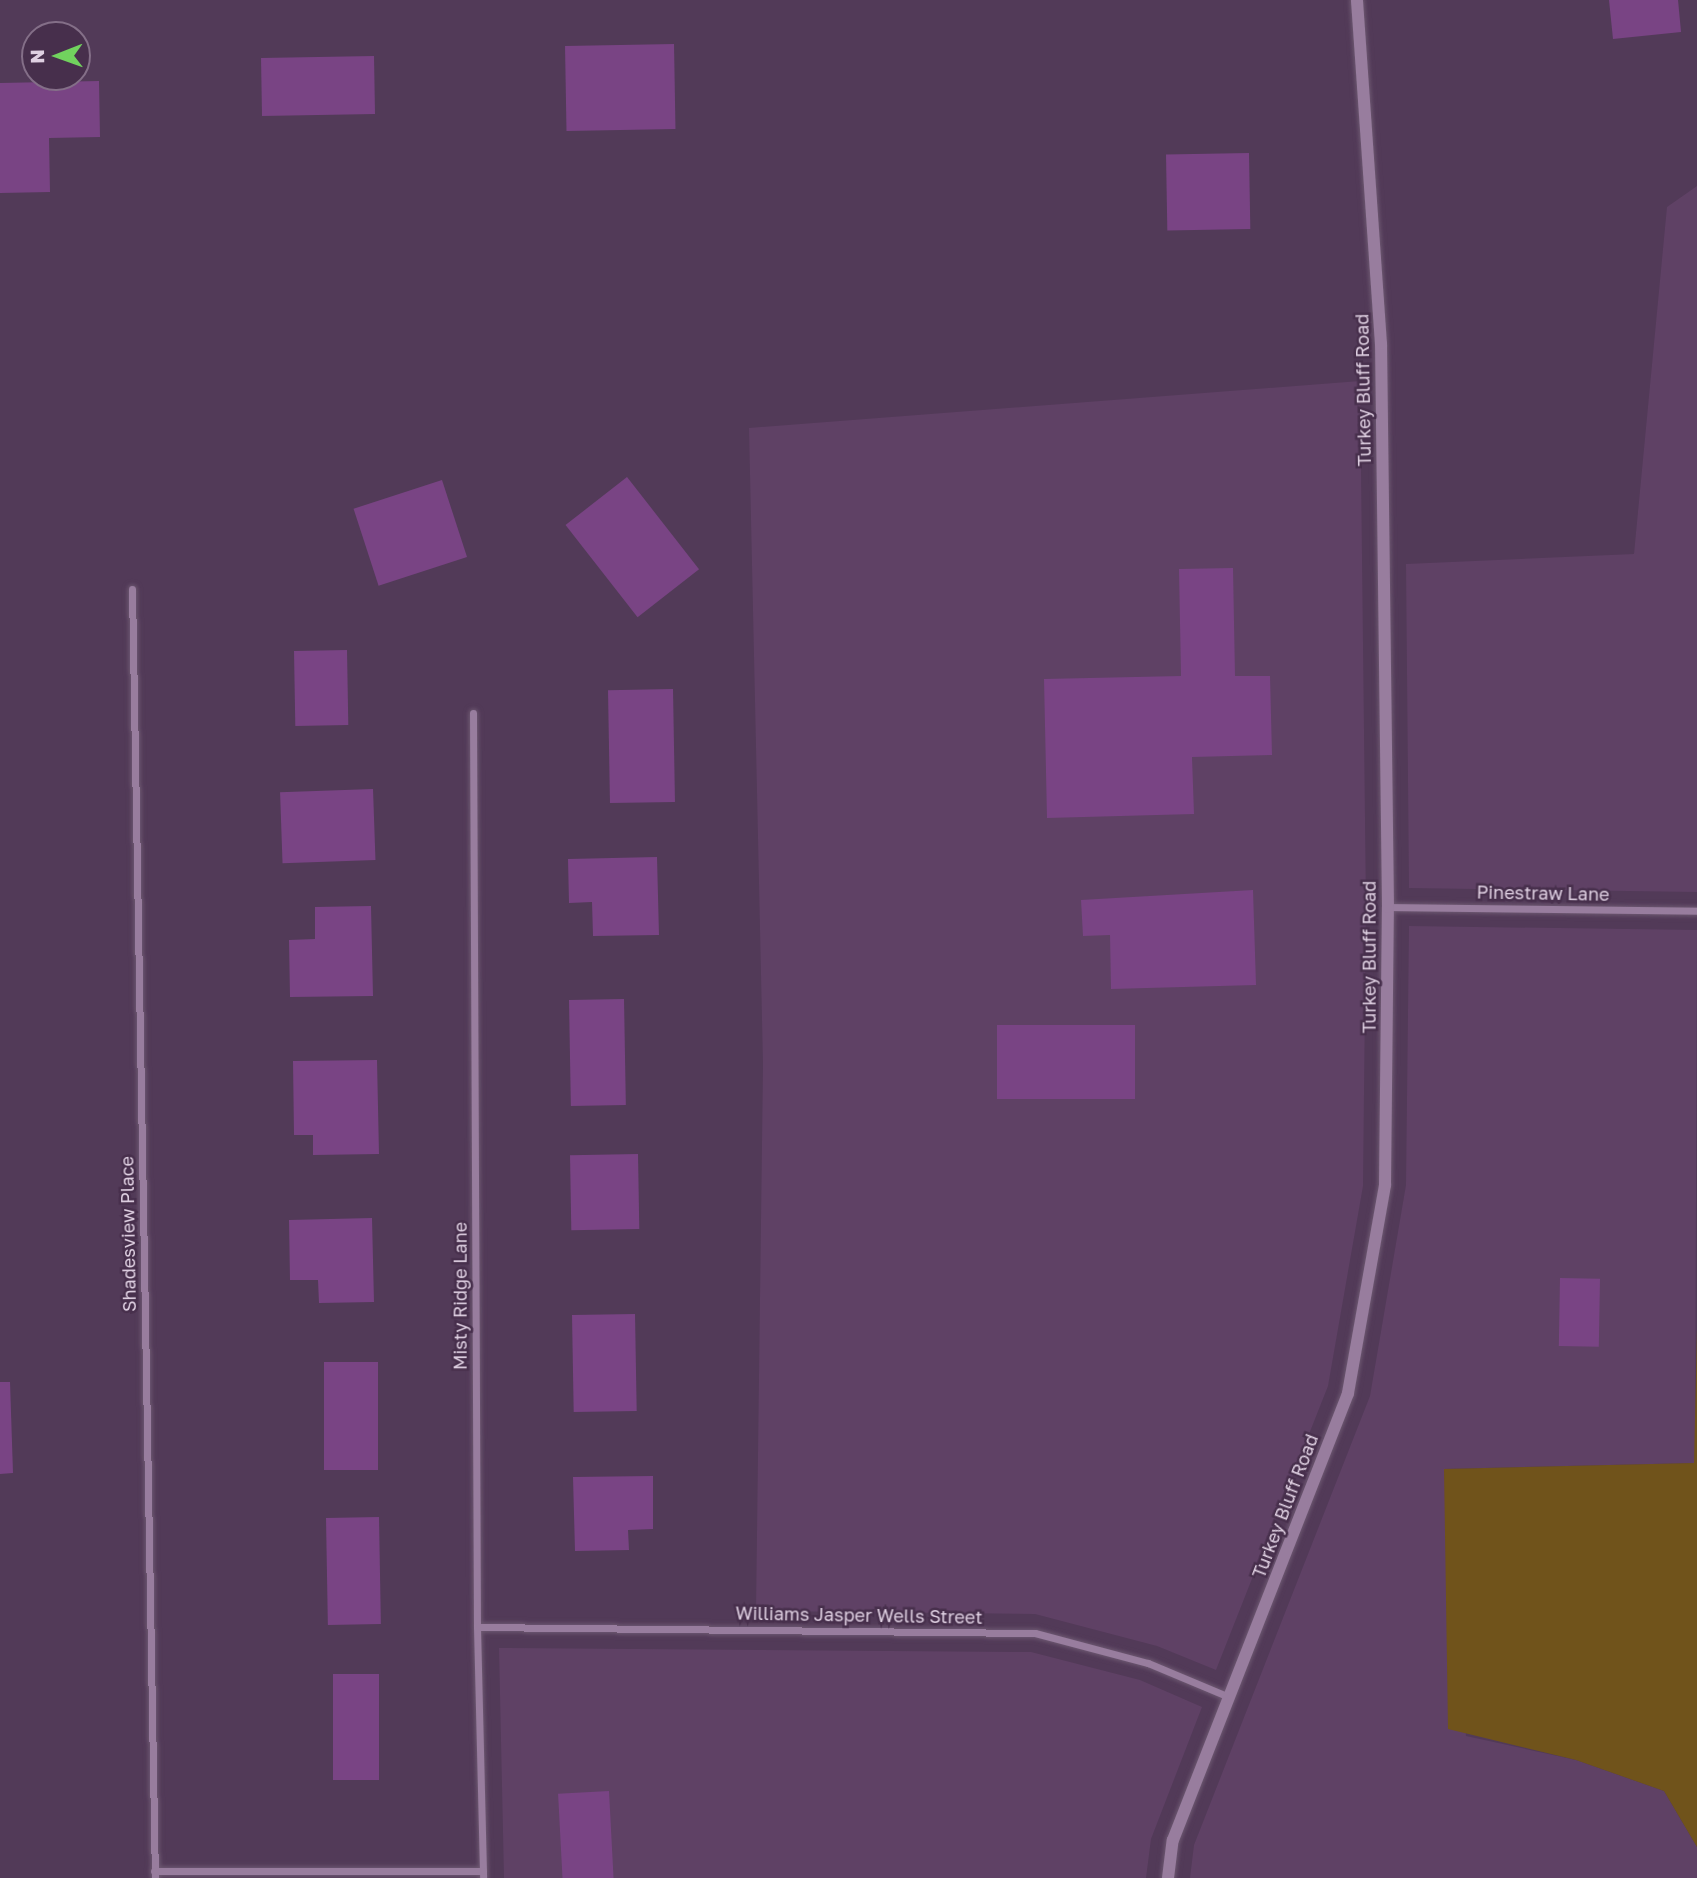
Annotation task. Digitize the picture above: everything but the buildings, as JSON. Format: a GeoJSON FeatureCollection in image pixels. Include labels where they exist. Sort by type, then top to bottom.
{"type":"FeatureCollection","features":[{"type":"Feature","properties":{"kind":"street","name":"Turkey Bluff Road"},"geometry":{"type":"LineString","coordinates":[[1168,1878],[1173,1840],[1348,1393],[1385,1185],[1388,907],[1381,344],[1357,0]]}},
{"type":"Feature","properties":{"kind":"street","name":"Shadesview Place"},"geometry":{"type":"LineString","coordinates":[[132,589],[155,1875]]}},
{"type":"Feature","properties":{"kind":"street","name":"Misty Ridge Lane"},"geometry":{"type":"LineString","coordinates":[[472,713],[477,1627],[483,1875]]}},
{"type":"Feature","properties":{"kind":"street","name":"Pinestraw Lane"},"geometry":{"type":"LineString","coordinates":[[1388,907],[1697,911]]}},
{"type":"Feature","properties":{"kind":"street","name":"Williams Jasper Wells Street"},"geometry":{"type":"LineString","coordinates":[[477,1627],[1035,1633],[1148,1663],[1229,1697]]}},
{"type":"Feature","properties":{"kind":"street"},"geometry":{"type":"LineString","coordinates":[[155,1875],[483,1875]]}},
{"type":"Feature","properties":{"kind":"shaded area"},"geometry":{"type":"Polygon","coordinates":[[[1697,186],[1697,892],[1409,888],[1406,564],[1634,554],[1667,207],[1697,186]]]}},
{"type":"Feature","properties":{"kind":"shaded area"},"geometry":{"type":"Polygon","coordinates":[[[1360,381],[1366,907],[1363,1186],[1328,1386],[1216,1670],[1157,1646],[1035,1614],[756,1611],[763,1065],[749,428],[1360,381]]]}},
{"type":"Feature","properties":{"kind":"shaded area"},"geometry":{"type":"Polygon","coordinates":[[[1409,926],[1697,930],[1695,1463],[1444,1469],[1466,1736],[1576,1760],[1664,1791],[1697,1847],[1697,1878],[1190,1878],[1194,1845],[1370,1396],[1406,1185],[1409,926]]]}},
{"type":"Feature","properties":{"kind":"shaded area"},"geometry":{"type":"Polygon","coordinates":[[[1697,1329],[1697,1847],[1664,1791],[1576,1760],[1448,1729],[1444,1469],[1694,1463],[1697,1329]]]}},
{"type":"Feature","properties":{"kind":"shaded area"},"geometry":{"type":"Polygon","coordinates":[[[499,1648],[1031,1652],[1140,1680],[1202,1707],[1151,1839],[1146,1878],[504,1878],[499,1648]]]}}]}
